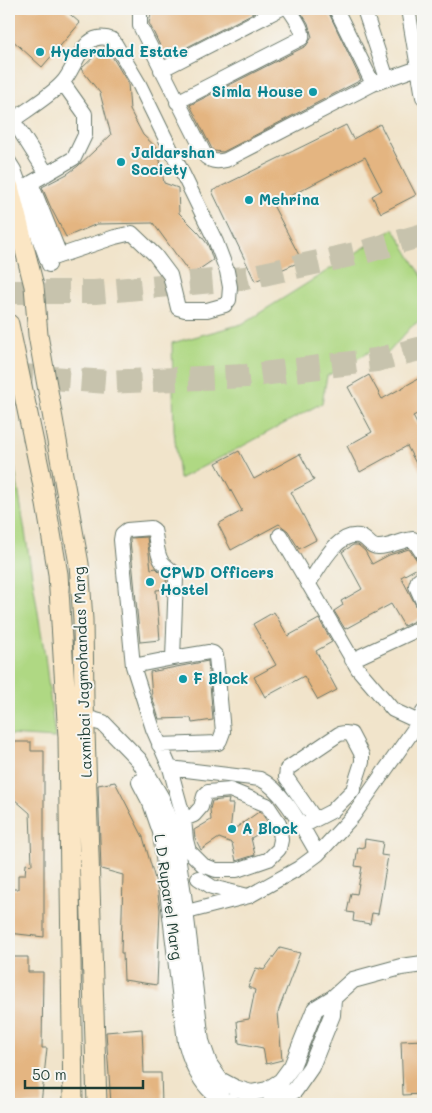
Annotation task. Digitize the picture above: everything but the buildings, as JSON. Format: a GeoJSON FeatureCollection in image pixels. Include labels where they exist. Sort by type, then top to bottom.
{"type":"FeatureCollection","features":[{"type":"Feature","properties":{"kind":"main road","name":"Laxmibai Jagmohandas Marg"},"geometry":{"type":"LineString","coordinates":[[9,187],[34,286],[38,335],[79,564],[83,620],[76,720],[72,1022],[73,1104]]}},
{"type":"Feature","properties":{"kind":"main road","name":"Laxmibai Jagmohandas Marg"},"geometry":{"type":"LineString","coordinates":[[9,324],[42,482],[58,574],[76,720],[95,1020],[97,1104]]}},
{"type":"Feature","properties":{"kind":"main road"},"geometry":{"type":"LineString","coordinates":[[72,1022],[95,1020]]}},
{"type":"Feature","properties":{"kind":"street"},"geometry":{"type":"LineString","coordinates":[[140,9],[140,26],[206,157],[212,161],[226,160],[374,84],[418,68]]}},
{"type":"Feature","properties":{"kind":"street"},"geometry":{"type":"LineString","coordinates":[[161,70],[280,9]]}},
{"type":"Feature","properties":{"kind":"street"},"geometry":{"type":"LineString","coordinates":[[177,102],[302,38],[302,30],[289,9]]}},
{"type":"Feature","properties":{"kind":"street"},"geometry":{"type":"LineString","coordinates":[[336,9],[374,84]]}},
{"type":"Feature","properties":{"kind":"street"},"geometry":{"type":"LineString","coordinates":[[364,9],[387,79]]}},
{"type":"Feature","properties":{"kind":"street"},"geometry":{"type":"LineString","coordinates":[[408,9],[423,97]]}},
{"type":"Feature","properties":{"kind":"street"},"geometry":{"type":"LineString","coordinates":[[47,174],[11,121],[63,82],[81,51],[88,43],[97,38],[106,37],[113,40],[139,84],[216,242],[227,271],[230,287],[229,300],[225,305],[207,310],[185,310],[178,308],[170,275],[155,255],[132,233],[115,236],[52,260]]}},
{"type":"Feature","properties":{"kind":"street"},"geometry":{"type":"LineString","coordinates":[[52,260],[31,183],[74,158],[86,135],[85,114],[63,82]]}},
{"type":"Feature","properties":{"kind":"street"},"geometry":{"type":"LineString","coordinates":[[9,162],[52,260]]}},
{"type":"Feature","properties":{"kind":"street"},"geometry":{"type":"LineString","coordinates":[[173,658],[176,577],[160,557],[154,530],[151,528],[128,530],[122,534],[121,540],[133,666],[159,745],[170,768],[184,819],[189,851],[203,865],[216,870],[237,870],[269,859],[279,849],[281,840],[279,823],[267,805],[230,790],[208,792],[204,796],[201,807],[194,815],[184,819]]}},
{"type":"Feature","properties":{"kind":"street"},"geometry":{"type":"LineString","coordinates":[[280,535],[358,669],[393,710],[421,717],[353,816],[318,854],[299,868],[249,896],[179,915],[201,1041],[209,1064],[220,1080],[235,1088],[251,1093],[267,1090],[281,1081],[292,1066],[315,1009],[333,998],[353,980],[401,967],[423,964]]}},
{"type":"Feature","properties":{"kind":"street"},"geometry":{"type":"LineString","coordinates":[[308,584],[337,543],[346,537],[357,536],[365,538],[373,546],[380,548],[413,539],[423,554]]}},
{"type":"Feature","properties":{"kind":"street"},"geometry":{"type":"LineString","coordinates":[[423,576],[418,580],[416,586],[423,602]]}},
{"type":"Feature","properties":{"kind":"street"},"geometry":{"type":"LineString","coordinates":[[352,660],[423,627]]}},
{"type":"Feature","properties":{"kind":"street"},"geometry":{"type":"LineString","coordinates":[[133,666],[209,652],[216,656],[223,732],[220,740],[218,743],[159,745]]}},
{"type":"Feature","properties":{"kind":"street","name":"L D Ruparel Marg"},"geometry":{"type":"LineString","coordinates":[[76,720],[103,723],[128,749],[131,765],[156,801],[179,915],[186,1042],[190,1058],[198,1076],[213,1093],[233,1104]]}},
{"type":"Feature","properties":{"kind":"street"},"geometry":{"type":"LineString","coordinates":[[301,827],[316,819],[332,810],[353,790],[362,762],[362,755],[351,734],[345,732],[339,734],[287,769],[286,777],[316,819]]}},
{"type":"Feature","properties":{"kind":"street"},"geometry":{"type":"LineString","coordinates":[[170,768],[260,779],[268,783],[279,793],[318,854]]}},
{"type":"Feature","properties":{"kind":"street"},"geometry":{"type":"LineString","coordinates":[[212,887],[216,870]]}},
{"type":"Feature","properties":{"kind":"street"},"geometry":{"type":"LineString","coordinates":[[198,878],[212,887],[249,896]]}},
{"type":"Feature","properties":{"kind":"street"},"geometry":{"type":"LineString","coordinates":[[270,1104],[295,1090],[311,1067],[332,1015],[333,998]]}},
{"type":"Feature","properties":{"kind":"green space"},"geometry":{"type":"Polygon","coordinates":[[[394,229],[423,278],[423,318],[411,327],[388,353],[371,351],[327,376],[322,403],[179,479],[174,431],[172,343],[242,324],[394,229]]]}},
{"type":"Feature","properties":{"kind":"green space"},"geometry":{"type":"Polygon","coordinates":[[[9,432],[45,656],[55,738],[9,735],[9,432]]]}},
{"type":"Feature","properties":{"kind":"tunnel"},"geometry":{"type":"LineString","coordinates":[[9,292],[95,292],[245,278],[360,253],[423,235]]}},
{"type":"Feature","properties":{"kind":"tunnel"},"geometry":{"type":"LineString","coordinates":[[9,375],[107,382],[246,376],[376,360],[423,348]]}},
{"type":"Feature","properties":{"kind":"place","name":"Hyderabad Estate"},"geometry":{"type":"Point","coordinates":[40,52]}},
{"type":"Feature","properties":{"kind":"place","name":"Simla House"},"geometry":{"type":"Point","coordinates":[313,92]}},
{"type":"Feature","properties":{"kind":"place","name":"Jaldarshan Society"},"geometry":{"type":"Point","coordinates":[121,162]}},
{"type":"Feature","properties":{"kind":"place","name":"Mehrina"},"geometry":{"type":"Point","coordinates":[249,200]}},
{"type":"Feature","properties":{"kind":"place","name":"CPWD Officers Hostel"},"geometry":{"type":"Point","coordinates":[150,582]}},
{"type":"Feature","properties":{"kind":"place","name":"F Block"},"geometry":{"type":"Point","coordinates":[183,679]}},
{"type":"Feature","properties":{"kind":"place","name":"A Block"},"geometry":{"type":"Point","coordinates":[232,829]}}]}
